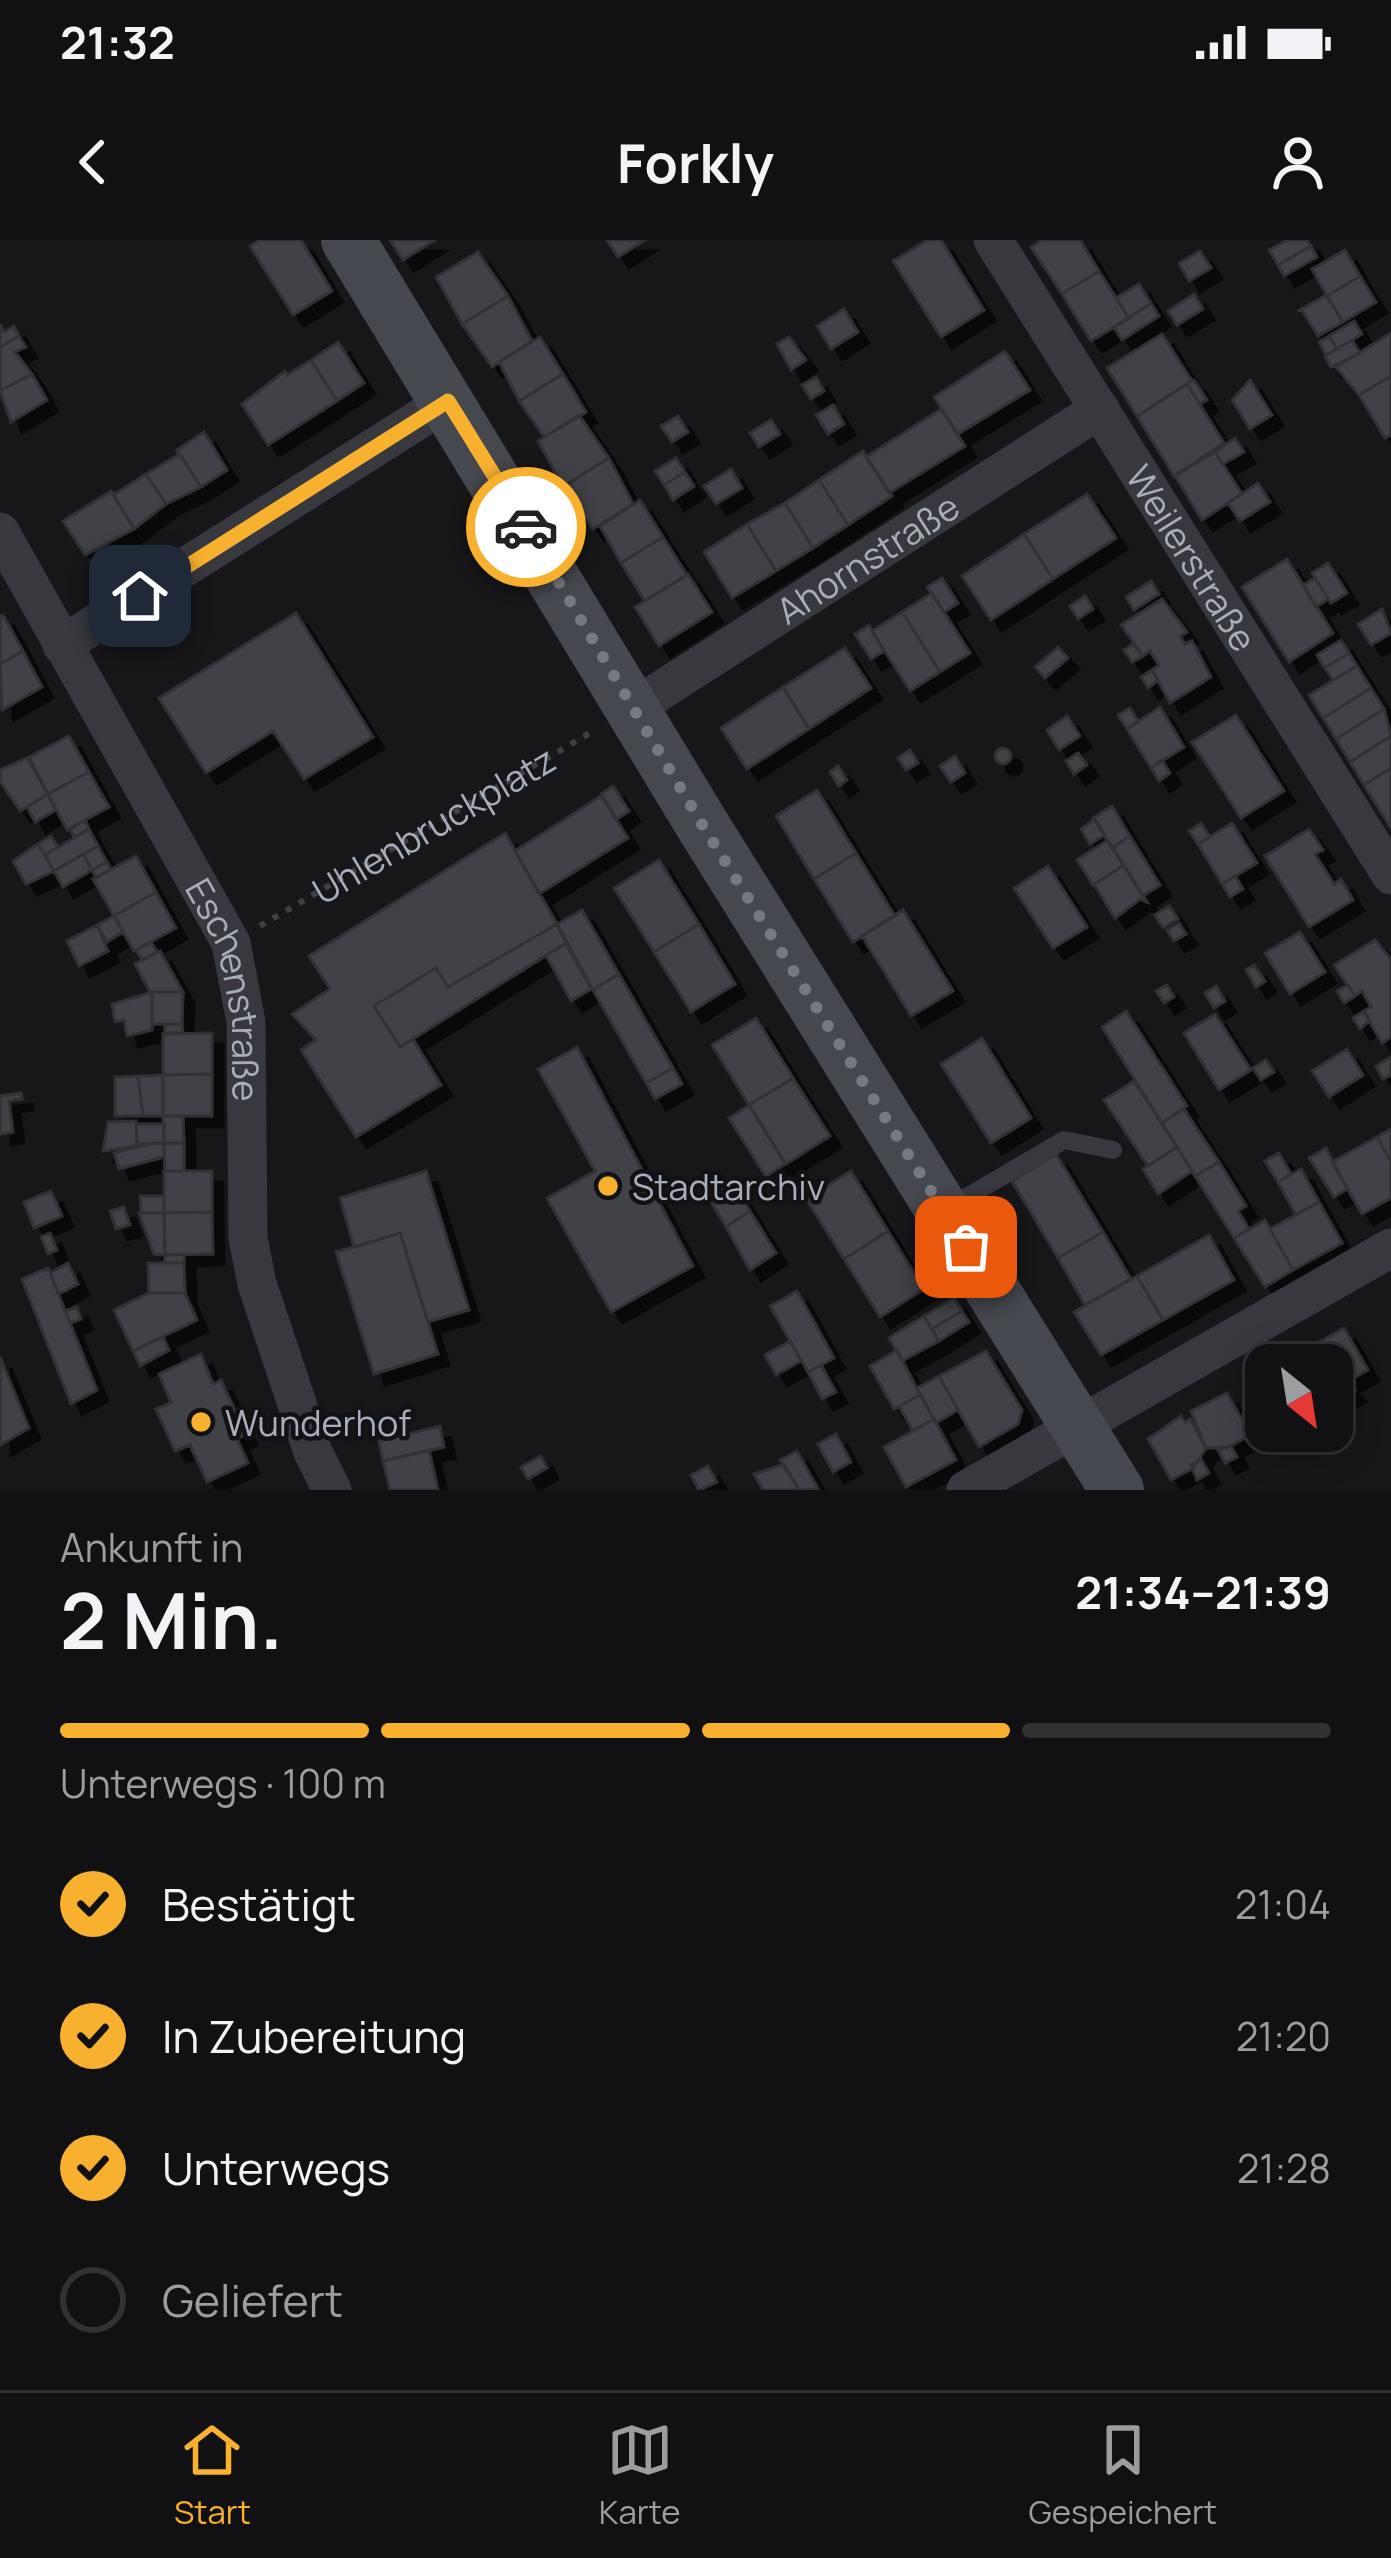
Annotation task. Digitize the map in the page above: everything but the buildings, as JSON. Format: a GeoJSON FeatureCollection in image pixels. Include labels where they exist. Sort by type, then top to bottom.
{"type":"FeatureCollection","features":[{"type":"Feature","properties":{"kind":"street"},"geometry":{"type":"LineString","coordinates":[[348,240],[1117,1490]]}},
{"type":"Feature","properties":{"kind":"street","name":"Weilerstraße"},"geometry":{"type":"LineString","coordinates":[[993,240],[1391,875]]}},
{"type":"Feature","properties":{"kind":"street"},"geometry":{"type":"LineString","coordinates":[[62,644],[448,401]]}},
{"type":"Feature","properties":{"kind":"street","name":"Ahornstraße"},"geometry":{"type":"LineString","coordinates":[[635,707],[1100,409]]}},
{"type":"Feature","properties":{"kind":"street","name":"Eschenstraße"},"geometry":{"type":"LineString","coordinates":[[0,532],[231,943],[246,1022],[252,1261],[313,1452],[332,1490]]}},
{"type":"Feature","properties":{"kind":"street"},"geometry":{"type":"LineString","coordinates":[[966,1490],[1391,1248]]}},
{"type":"Feature","properties":{"kind":"lane"},"geometry":{"type":"LineString","coordinates":[[944,1210],[1064,1140],[1113,1150]]}},
{"type":"Feature","properties":{"kind":"path","name":"Uhlenbruckplatz"},"geometry":{"type":"LineString","coordinates":[[231,943],[635,707]]}},
{"type":"Feature","properties":{"kind":"way so far"},"geometry":{"type":"LineString","coordinates":[[526,527],[703,826],[966,1247]]}},
{"type":"Feature","properties":{"kind":"place","name":"Stadtarchiv"},"geometry":{"type":"Point","coordinates":[608,1186]}},
{"type":"Feature","properties":{"kind":"place","name":"Wunderhof"},"geometry":{"type":"Point","coordinates":[201,1422]}},
{"type":"Feature","properties":{"kind":"route"},"geometry":{"type":"LineString","coordinates":[[140,596],[448,401],[526,527]]}}]}
